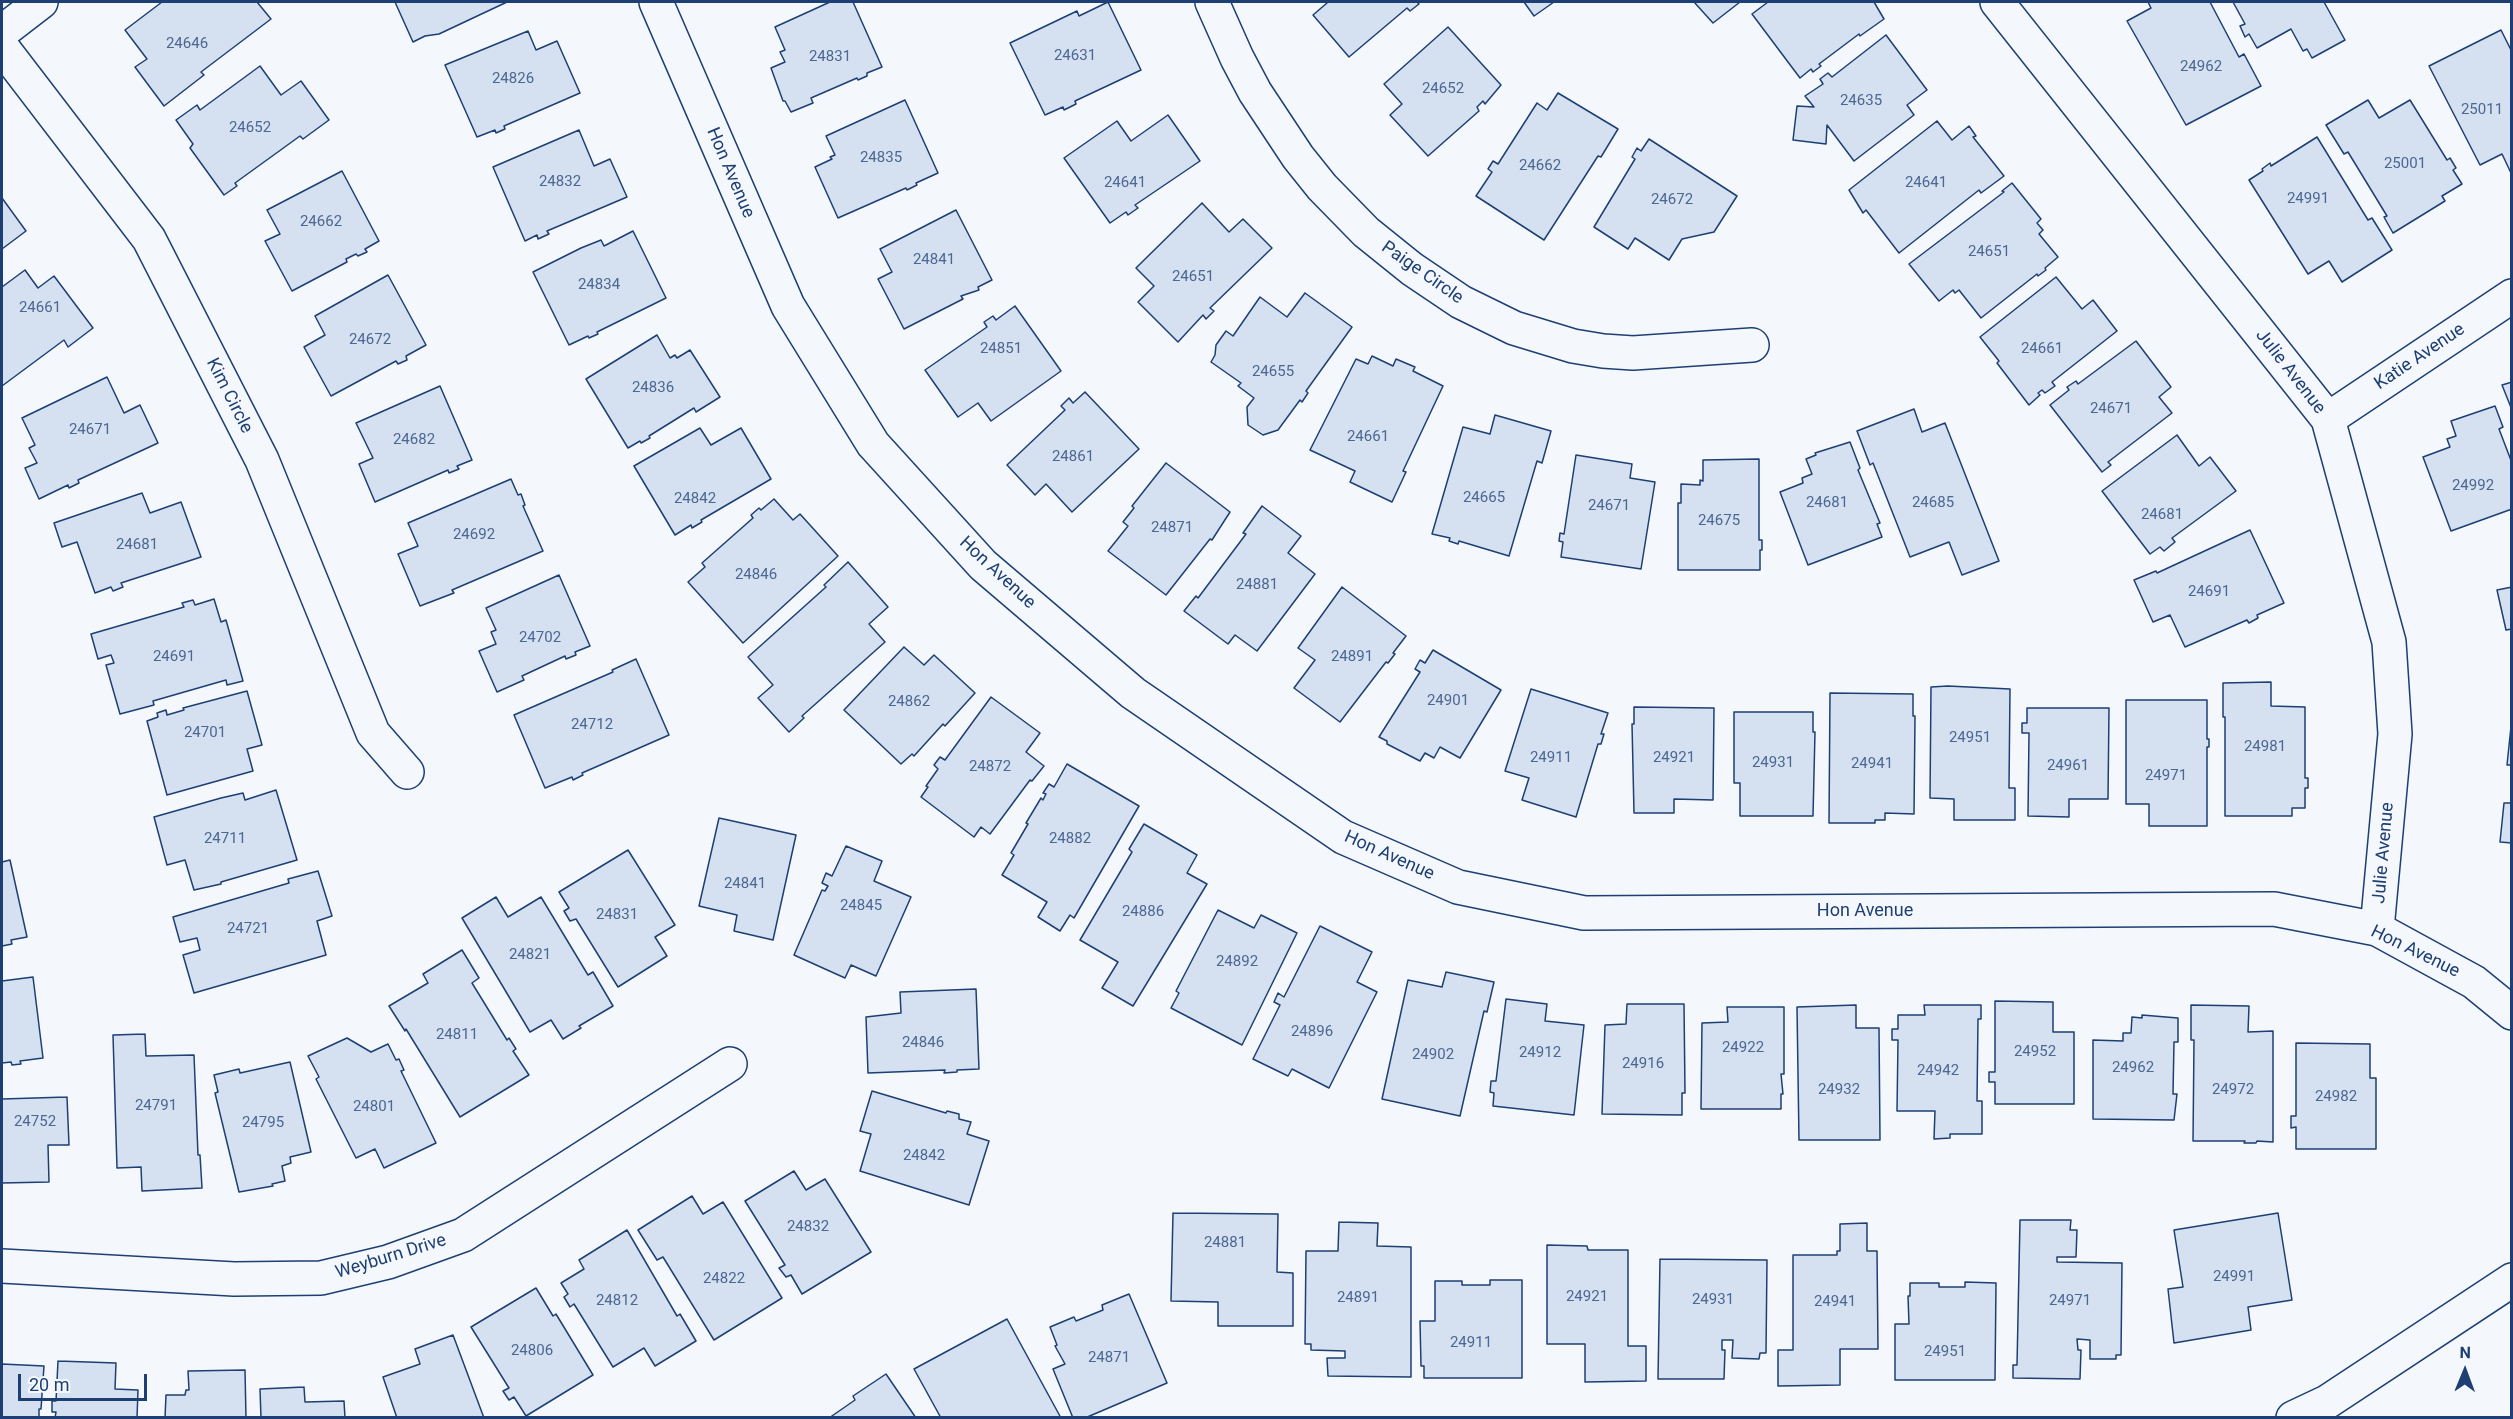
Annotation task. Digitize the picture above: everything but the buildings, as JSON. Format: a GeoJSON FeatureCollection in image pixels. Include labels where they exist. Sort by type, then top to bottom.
{"type":"FeatureCollection","features":[{"type":"Feature","properties":{"kind":"street"},"geometry":{"type":"LineString","coordinates":[[2,32],[42,2]]}},
{"type":"Feature","properties":{"kind":"street","name":"Hon Avenue"},"geometry":{"type":"LineString","coordinates":[[656,2],[788,306],[873,444],[983,565],[1133,693],[1343,837],[1458,887],[1584,913],[2274,909],[2377,929],[2474,982],[2511,1013]]}},
{"type":"Feature","properties":{"kind":"street","name":"Paige Circle"},"geometry":{"type":"LineString","coordinates":[[1212,2],[1255,92],[1298,157],[1322,187],[1366,232],[1412,269],[1461,302],[1514,327],[1573,346],[1603,351],[1633,353],[1752,345]]}},
{"type":"Feature","properties":{"kind":"street","name":"Julie Avenue"},"geometry":{"type":"LineString","coordinates":[[2009,6],[2328,419],[2389,642],[2396,734],[2377,929]]}},
{"type":"Feature","properties":{"kind":"street","name":"Kim Circle"},"geometry":{"type":"LineString","coordinates":[[2,47],[149,239],[262,460],[373,733],[407,772]]}},
{"type":"Feature","properties":{"kind":"street","name":"Katie Avenue"},"geometry":{"type":"LineString","coordinates":[[2328,419],[2511,296]]}},
{"type":"Feature","properties":{"kind":"street","name":"Weyburn Drive"},"geometry":{"type":"LineString","coordinates":[[2,1266],[234,1279],[321,1278],[388,1262],[463,1235],[730,1064]]}},
{"type":"Feature","properties":{"kind":"street"},"geometry":{"type":"LineString","coordinates":[[2292,1418],[2328,1402],[2511,1280]]}}]}
